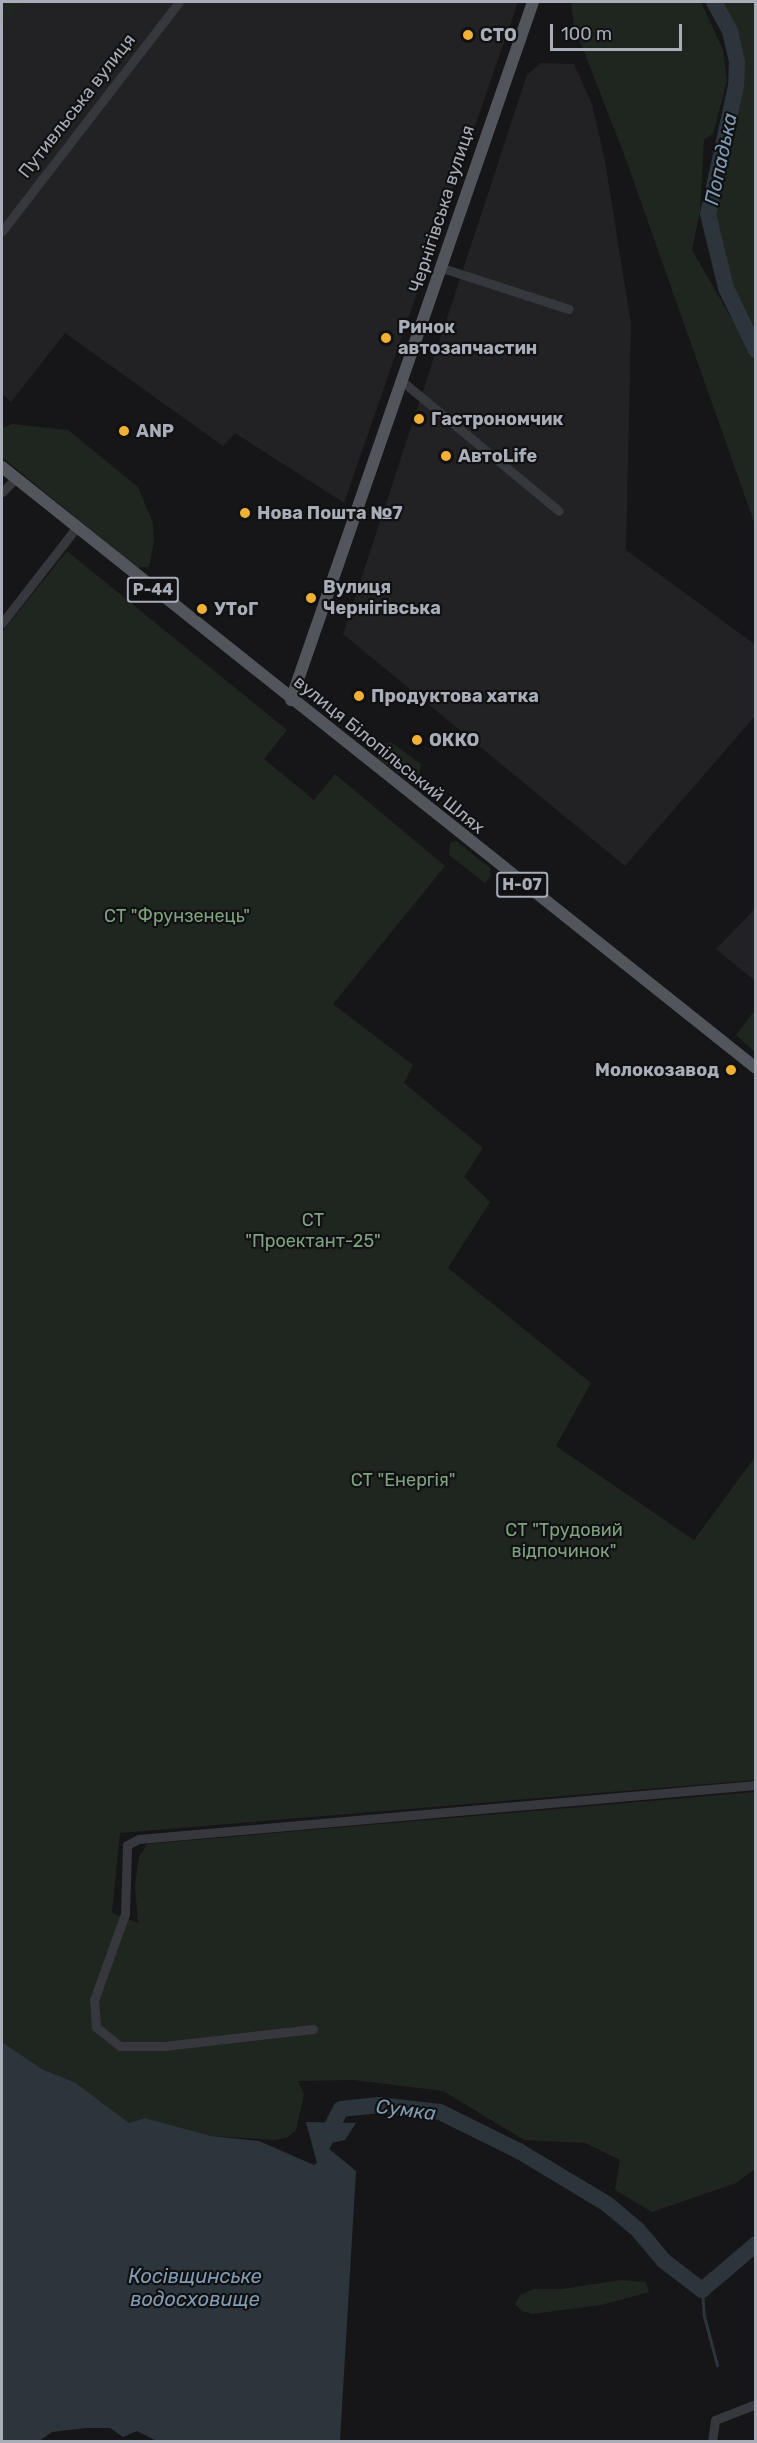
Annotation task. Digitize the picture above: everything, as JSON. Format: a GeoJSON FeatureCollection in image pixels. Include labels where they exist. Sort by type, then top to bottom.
{"type":"FeatureCollection","features":[{"type":"Feature","properties":{"kind":"main road","name":"Чернігівська вулиця"},"geometry":{"type":"LineString","coordinates":[[291,700],[404,382],[533,2]]}},
{"type":"Feature","properties":{"kind":"main road","name":"вулиця Білопільський Шлях"},"geometry":{"type":"LineString","coordinates":[[2,467],[291,700],[756,1068]]}},
{"type":"Feature","properties":{"kind":"street","name":"Путивльська вулиця"},"geometry":{"type":"LineString","coordinates":[[2,231],[179,2]]}},
{"type":"Feature","properties":{"kind":"street"},"geometry":{"type":"LineString","coordinates":[[442,268],[570,309]]}},
{"type":"Feature","properties":{"kind":"street"},"geometry":{"type":"LineString","coordinates":[[404,382],[559,511]]}},
{"type":"Feature","properties":{"kind":"street"},"geometry":{"type":"LineString","coordinates":[[2,492],[15,479]]}},
{"type":"Feature","properties":{"kind":"street"},"geometry":{"type":"LineString","coordinates":[[2,623],[76,528]]}},
{"type":"Feature","properties":{"kind":"street"},"geometry":{"type":"LineString","coordinates":[[313,2030],[165,2046],[120,2046],[96,2026],[94,2000],[125,1914],[127,1845],[139,1839],[756,1785]]}},
{"type":"Feature","properties":{"kind":"street"},"geometry":{"type":"LineString","coordinates":[[712,2442],[715,2420],[756,2404]]}},
{"type":"Feature","properties":{"kind":"shaded area"},"geometry":{"type":"Polygon","coordinates":[[[25,2],[518,2],[344,503],[235,433],[223,446],[65,333],[11,402],[2,394],[2,27],[25,2]]]}},
{"type":"Feature","properties":{"kind":"shaded area"},"geometry":{"type":"Polygon","coordinates":[[[541,63],[574,64],[592,104],[605,161],[631,324],[626,550],[753,643],[756,652],[755,716],[625,866],[343,634],[527,75],[541,63]]]}},
{"type":"Feature","properties":{"kind":"shaded area"},"geometry":{"type":"Polygon","coordinates":[[[755,909],[755,981],[716,949],[755,909]]]}},
{"type":"Feature","properties":{"kind":"green space"},"geometry":{"type":"Polygon","coordinates":[[[2,2],[25,2],[2,27],[2,2]]]}},
{"type":"Feature","properties":{"kind":"green space"},"geometry":{"type":"Polygon","coordinates":[[[571,2],[701,2],[723,50],[727,80],[713,134],[704,139],[700,211],[692,250],[755,359],[755,525],[624,154],[574,26],[571,2]]]}},
{"type":"Feature","properties":{"kind":"green space"},"geometry":{"type":"Polygon","coordinates":[[[721,2],[755,2],[755,339],[731,286],[713,211],[735,135],[745,63],[721,2]]]}},
{"type":"Feature","properties":{"kind":"green space"},"geometry":{"type":"Polygon","coordinates":[[[13,424],[68,430],[138,487],[153,523],[154,542],[149,567],[137,568],[2,457],[2,428],[13,424]]]}},
{"type":"Feature","properties":{"kind":"green space"},"geometry":{"type":"Polygon","coordinates":[[[67,551],[287,730],[264,759],[314,800],[335,774],[445,866],[333,1004],[413,1065],[404,1083],[483,1148],[464,1177],[490,1202],[448,1268],[591,1383],[556,1446],[694,1540],[755,1457],[755,1780],[120,1833],[112,1913],[138,1923],[135,1885],[139,1857],[147,1844],[755,1792],[755,2169],[736,2183],[652,2212],[615,2190],[620,2160],[585,2143],[524,2140],[443,2091],[353,2080],[298,2081],[304,2094],[296,2130],[288,2137],[275,2140],[211,2136],[145,2118],[129,2123],[76,2083],[42,2069],[2,2042],[2,632],[67,551]]]}},
{"type":"Feature","properties":{"kind":"green space"},"geometry":{"type":"Polygon","coordinates":[[[391,742],[421,764],[418,786],[378,759],[378,745],[391,742]]]}},
{"type":"Feature","properties":{"kind":"green space"},"geometry":{"type":"Polygon","coordinates":[[[456,841],[490,868],[491,876],[485,883],[449,855],[450,843],[456,841]]]}},
{"type":"Feature","properties":{"kind":"green space"},"geometry":{"type":"Polygon","coordinates":[[[755,1010],[755,1052],[736,1035],[755,1010]]]}},
{"type":"Feature","properties":{"kind":"green space"},"geometry":{"type":"Polygon","coordinates":[[[621,2280],[646,2282],[649,2292],[601,2305],[532,2314],[522,2311],[515,2304],[520,2295],[534,2289],[562,2289],[621,2280]]]}},
{"type":"Feature","properties":{"kind":"water","name":"Косівщинське водосховище"},"geometry":{"type":"Polygon","coordinates":[[[2,2042],[42,2069],[76,2083],[129,2123],[145,2118],[211,2136],[259,2141],[314,2165],[317,2163],[306,2122],[356,2123],[345,2140],[331,2143],[328,2148],[356,2171],[340,2441],[157,2441],[137,2431],[123,2437],[110,2428],[86,2428],[52,2432],[39,2441],[2,2441],[2,2042]]]}},
{"type":"Feature","properties":{"kind":"waterway","name":"Попадька"},"geometry":{"type":"LineString","coordinates":[[714,2],[730,31],[737,62],[736,86],[708,214],[726,288],[756,350]]}},
{"type":"Feature","properties":{"kind":"waterway","name":"Сумка"},"geometry":{"type":"LineString","coordinates":[[323,2144],[341,2109],[379,2105],[440,2112],[519,2151],[607,2204],[638,2230],[664,2261],[702,2290],[756,2244]]}},
{"type":"Feature","properties":{"kind":"waterway"},"geometry":{"type":"LineString","coordinates":[[702,2290],[704,2316],[717,2365]]}},
{"type":"Feature","properties":{"kind":"place","name":"СТО"},"geometry":{"type":"Point","coordinates":[468,35]}},
{"type":"Feature","properties":{"kind":"place","name":"Ринок автозапчастин"},"geometry":{"type":"Point","coordinates":[386,338]}},
{"type":"Feature","properties":{"kind":"place","name":"Гастрономчик"},"geometry":{"type":"Point","coordinates":[419,419]}},
{"type":"Feature","properties":{"kind":"place","name":"ANP"},"geometry":{"type":"Point","coordinates":[124,431]}},
{"type":"Feature","properties":{"kind":"place","name":"АвтоLife"},"geometry":{"type":"Point","coordinates":[446,456]}},
{"type":"Feature","properties":{"kind":"place","name":"Нова Пошта №7"},"geometry":{"type":"Point","coordinates":[245,513]}},
{"type":"Feature","properties":{"kind":"place","name":"Вулиця Чернігівська"},"geometry":{"type":"Point","coordinates":[311,598]}},
{"type":"Feature","properties":{"kind":"place","name":"УТоГ"},"geometry":{"type":"Point","coordinates":[202,609]}},
{"type":"Feature","properties":{"kind":"place","name":"Продуктова хатка"},"geometry":{"type":"Point","coordinates":[359,696]}},
{"type":"Feature","properties":{"kind":"place","name":"ОККО"},"geometry":{"type":"Point","coordinates":[417,740]}},
{"type":"Feature","properties":{"kind":"place","name":"Молокозавод"},"geometry":{"type":"Point","coordinates":[731,1070]}},
{"type":"Feature","properties":{"kind":"park label","name":"СТ \"Фрунзенець\""},"geometry":{"type":"Point","coordinates":[177,916]}},
{"type":"Feature","properties":{"kind":"park label","name":"СТ \"Проектант-25\""},"geometry":{"type":"Point","coordinates":[313,1231]}},
{"type":"Feature","properties":{"kind":"park label","name":"СТ \"Енергія\""},"geometry":{"type":"Point","coordinates":[403,1480]}},
{"type":"Feature","properties":{"kind":"park label","name":"СТ \"Трудовий відпочинок\""},"geometry":{"type":"Point","coordinates":[564,1541]}}]}
